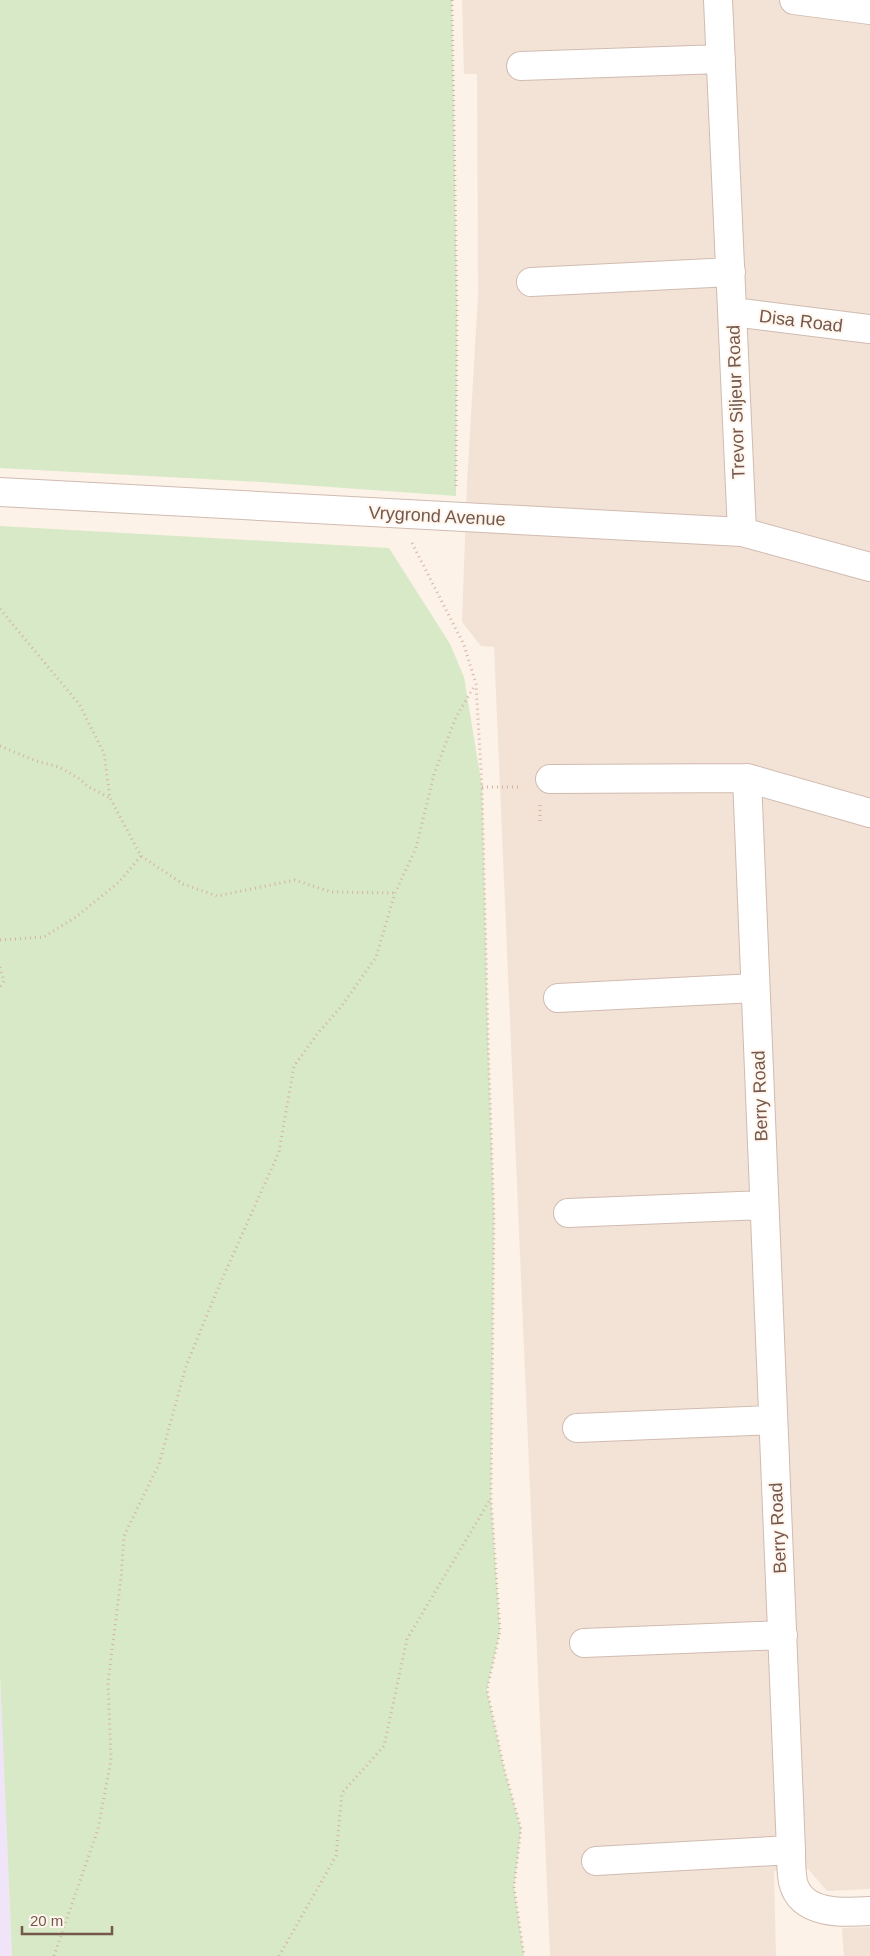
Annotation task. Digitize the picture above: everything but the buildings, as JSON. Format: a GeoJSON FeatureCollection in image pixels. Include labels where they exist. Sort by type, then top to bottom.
{"type":"FeatureCollection","features":[{"type":"Feature","properties":{"kind":"street","name":"Trevor Siljeur Road"},"geometry":{"type":"LineString","coordinates":[[718,0],[742,532]]}},
{"type":"Feature","properties":{"kind":"street"},"geometry":{"type":"LineString","coordinates":[[794,0],[870,10]]}},
{"type":"Feature","properties":{"kind":"street"},"geometry":{"type":"LineString","coordinates":[[522,66],[721,59]]}},
{"type":"Feature","properties":{"kind":"street"},"geometry":{"type":"LineString","coordinates":[[532,282],[731,272]]}},
{"type":"Feature","properties":{"kind":"street","name":"Disa Road"},"geometry":{"type":"LineString","coordinates":[[733,312],[870,330]]}},
{"type":"Feature","properties":{"kind":"street","name":"Vrygrond Avenue"},"geometry":{"type":"LineString","coordinates":[[0,492],[742,532],[870,567]]}},
{"type":"Feature","properties":{"kind":"street"},"geometry":{"type":"LineString","coordinates":[[540,787],[747,778],[870,812]]}},
{"type":"Feature","properties":{"kind":"street","name":"Berry Road"},"geometry":{"type":"LineString","coordinates":[[747,778],[791,1850],[794,1883],[801,1898],[815,1907],[830,1911],[870,1911]]}},
{"type":"Feature","properties":{"kind":"street"},"geometry":{"type":"LineString","coordinates":[[558,998],[755,988]]}},
{"type":"Feature","properties":{"kind":"street"},"geometry":{"type":"LineString","coordinates":[[568,1213],[764,1205]]}},
{"type":"Feature","properties":{"kind":"street"},"geometry":{"type":"LineString","coordinates":[[577,1428],[773,1420]]}},
{"type":"Feature","properties":{"kind":"street"},"geometry":{"type":"LineString","coordinates":[[584,1644],[783,1636]]}},
{"type":"Feature","properties":{"kind":"street"},"geometry":{"type":"LineString","coordinates":[[596,1861],[791,1850]]}},
{"type":"Feature","properties":{"kind":"path"},"geometry":{"type":"LineString","coordinates":[[452,0],[457,311],[456,496]]}},
{"type":"Feature","properties":{"kind":"path"},"geometry":{"type":"LineString","coordinates":[[410,541],[464,645],[476,684],[482,787],[494,1216],[491,1498],[500,1632],[487,1690],[504,1768],[521,1829],[514,1887],[524,1956]]}},
{"type":"Feature","properties":{"kind":"path"},"geometry":{"type":"LineString","coordinates":[[0,609],[79,704],[104,753],[110,798],[141,856],[183,884],[217,896],[295,880],[331,892],[395,893]]}},
{"type":"Feature","properties":{"kind":"path"},"geometry":{"type":"LineString","coordinates":[[54,1956],[98,1829],[110,1760],[108,1682],[121,1578],[124,1536],[159,1464],[186,1366],[219,1286],[279,1152],[294,1066],[318,1033],[341,1007],[376,957],[395,893],[416,848],[434,774],[456,717],[476,684]]}},
{"type":"Feature","properties":{"kind":"path"},"geometry":{"type":"LineString","coordinates":[[0,746],[36,761],[59,767],[80,779],[87,786],[110,798]]}},
{"type":"Feature","properties":{"kind":"path"},"geometry":{"type":"LineString","coordinates":[[482,787],[540,787],[540,825]]}},
{"type":"Feature","properties":{"kind":"path"},"geometry":{"type":"LineString","coordinates":[[0,940],[44,937],[76,917],[119,882],[141,856]]}},
{"type":"Feature","properties":{"kind":"path"},"geometry":{"type":"LineString","coordinates":[[0,967],[4,981],[0,987]]}},
{"type":"Feature","properties":{"kind":"path"},"geometry":{"type":"LineString","coordinates":[[280,1956],[336,1856],[342,1793],[384,1746],[407,1639],[491,1498]]}},
{"type":"Feature","properties":{"kind":"shaded area"},"geometry":{"type":"Polygon","coordinates":[[[462,0],[870,0],[870,1889],[827,1891],[808,1869],[774,1871],[776,1956],[550,1956],[494,647],[481,646],[462,622],[467,483],[478,296],[477,74],[464,74],[462,0]]]}},
{"type":"Feature","properties":{"kind":"shaded area"},"geometry":{"type":"Polygon","coordinates":[[[0,1675],[12,1956],[0,1956],[0,1675]]]}},
{"type":"Feature","properties":{"kind":"shaded area"},"geometry":{"type":"Polygon","coordinates":[[[870,1927],[870,1956],[844,1956],[842,1928],[870,1927]]]}},
{"type":"Feature","properties":{"kind":"green space"},"geometry":{"type":"Polygon","coordinates":[[[0,0],[452,0],[457,311],[456,496],[261,482],[0,468],[0,0]]]}},
{"type":"Feature","properties":{"kind":"green space"},"geometry":{"type":"Polygon","coordinates":[[[0,526],[389,548],[450,644],[464,677],[482,787],[494,1216],[491,1498],[500,1631],[487,1690],[504,1768],[521,1829],[514,1887],[524,1956],[12,1956],[0,1675],[0,526]]]}}]}
